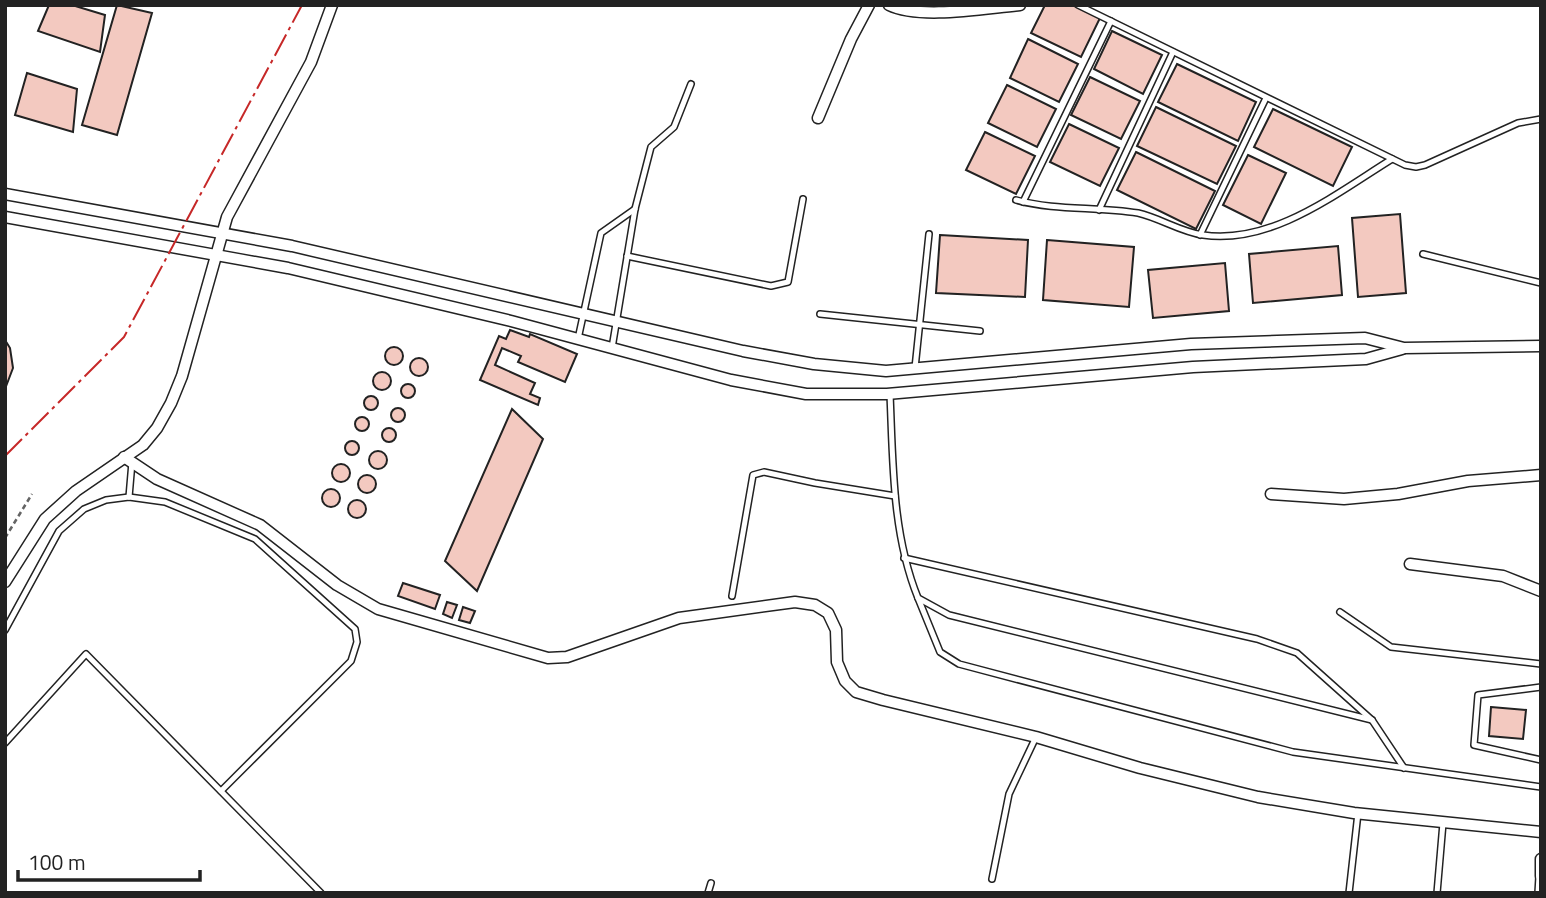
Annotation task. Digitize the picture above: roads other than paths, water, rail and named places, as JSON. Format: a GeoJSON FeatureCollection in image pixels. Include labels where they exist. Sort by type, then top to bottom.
{"type":"FeatureCollection","features":[{"type":"Feature","properties":{"kind":"street"},"geometry":{"type":"LineString","coordinates":[[5,582],[45,519],[76,491],[128,460],[157,428],[182,376],[227,217],[311,62],[332,5]]}},
{"type":"Feature","properties":{"kind":"street"},"geometry":{"type":"LineString","coordinates":[[818,118],[851,38],[869,5]]}},
{"type":"Feature","properties":{"kind":"street"},"geometry":{"type":"LineString","coordinates":[[889,5],[898,9],[927,12],[1020,5]]}},
{"type":"Feature","properties":{"kind":"street"},"geometry":{"type":"LineString","coordinates":[[5,194],[292,246],[616,322],[814,364],[886,371],[1191,344],[1365,338],[1404,348],[1541,346]]}},
{"type":"Feature","properties":{"kind":"street"},"geometry":{"type":"LineString","coordinates":[[5,217],[301,271],[578,339],[731,380],[806,394],[890,394],[1193,367],[1366,359],[1404,348]]}},
{"type":"Feature","properties":{"kind":"street"},"geometry":{"type":"LineString","coordinates":[[128,460],[157,480],[254,521],[337,585],[378,608],[548,658],[567,657],[679,618],[795,602],[815,605],[828,612],[836,630],[837,662],[845,681],[856,692],[1258,797],[1357,813],[1541,832]]}},
{"type":"Feature","properties":{"kind":"street"},"geometry":{"type":"LineString","coordinates":[[1271,494],[1345,499],[1398,494],[1468,481],[1541,475]]}},
{"type":"Feature","properties":{"kind":"street"},"geometry":{"type":"LineString","coordinates":[[1410,565],[1503,576],[1541,591]]}},
{"type":"Feature","properties":{"kind":"street"},"geometry":{"type":"LineString","coordinates":[[1540,876],[1541,859]]}},
{"type":"Feature","properties":{"kind":"lane"},"geometry":{"type":"LineString","coordinates":[[1078,5],[1405,165],[1425,165],[1518,122],[1541,119]]}},
{"type":"Feature","properties":{"kind":"lane"},"geometry":{"type":"LineString","coordinates":[[1111,21],[1020,201],[1043,207],[1139,214],[1200,235],[1248,233],[1277,225],[1327,199],[1392,159]]}},
{"type":"Feature","properties":{"kind":"lane"},"geometry":{"type":"LineString","coordinates":[[1099,210],[1173,52]]}},
{"type":"Feature","properties":{"kind":"lane"},"geometry":{"type":"LineString","coordinates":[[612,348],[635,209],[651,147],[674,127],[691,84]]}},
{"type":"Feature","properties":{"kind":"lane"},"geometry":{"type":"LineString","coordinates":[[1200,235],[1266,97]]}},
{"type":"Feature","properties":{"kind":"lane"},"geometry":{"type":"LineString","coordinates":[[627,256],[771,286],[780,285],[788,282],[803,199]]}},
{"type":"Feature","properties":{"kind":"lane"},"geometry":{"type":"LineString","coordinates":[[578,339],[601,233],[635,209]]}},
{"type":"Feature","properties":{"kind":"lane"},"geometry":{"type":"LineString","coordinates":[[915,368],[929,234]]}},
{"type":"Feature","properties":{"kind":"lane"},"geometry":{"type":"LineString","coordinates":[[1423,254],[1541,283]]}},
{"type":"Feature","properties":{"kind":"lane"},"geometry":{"type":"LineString","coordinates":[[820,314],[980,331]]}},
{"type":"Feature","properties":{"kind":"lane"},"geometry":{"type":"LineString","coordinates":[[890,394],[895,496],[904,558],[940,652],[959,664],[1293,752],[1541,787]]}},
{"type":"Feature","properties":{"kind":"lane"},"geometry":{"type":"LineString","coordinates":[[128,460],[129,497]]}},
{"type":"Feature","properties":{"kind":"lane"},"geometry":{"type":"LineString","coordinates":[[732,596],[753,475],[756,473],[764,472],[815,484],[895,496]]}},
{"type":"Feature","properties":{"kind":"lane"},"geometry":{"type":"LineString","coordinates":[[5,630],[59,531],[84,509],[106,500],[129,497],[165,502],[256,539],[355,629],[357,642],[351,661],[221,791]]}},
{"type":"Feature","properties":{"kind":"lane"},"geometry":{"type":"LineString","coordinates":[[904,558],[1257,639],[1297,653],[1372,720],[1404,768]]}},
{"type":"Feature","properties":{"kind":"lane"},"geometry":{"type":"LineString","coordinates":[[918,598],[950,615],[1372,720]]}},
{"type":"Feature","properties":{"kind":"lane"},"geometry":{"type":"LineString","coordinates":[[1340,612],[1391,648],[1541,664]]}},
{"type":"Feature","properties":{"kind":"lane"},"geometry":{"type":"LineString","coordinates":[[5,743],[86,654],[321,893]]}},
{"type":"Feature","properties":{"kind":"lane"},"geometry":{"type":"LineString","coordinates":[[1541,687],[1478,695],[1474,745],[1541,760]]}},
{"type":"Feature","properties":{"kind":"lane"},"geometry":{"type":"LineString","coordinates":[[992,879],[1009,794],[1036,737]]}},
{"type":"Feature","properties":{"kind":"lane"},"geometry":{"type":"LineString","coordinates":[[1349,893],[1357,813]]}},
{"type":"Feature","properties":{"kind":"lane"},"geometry":{"type":"LineString","coordinates":[[1437,893],[1443,823]]}},
{"type":"Feature","properties":{"kind":"lane"},"geometry":{"type":"LineString","coordinates":[[1538,893],[1540,876]]}},
{"type":"Feature","properties":{"kind":"lane"},"geometry":{"type":"LineString","coordinates":[[708,893],[711,883]]}}]}
